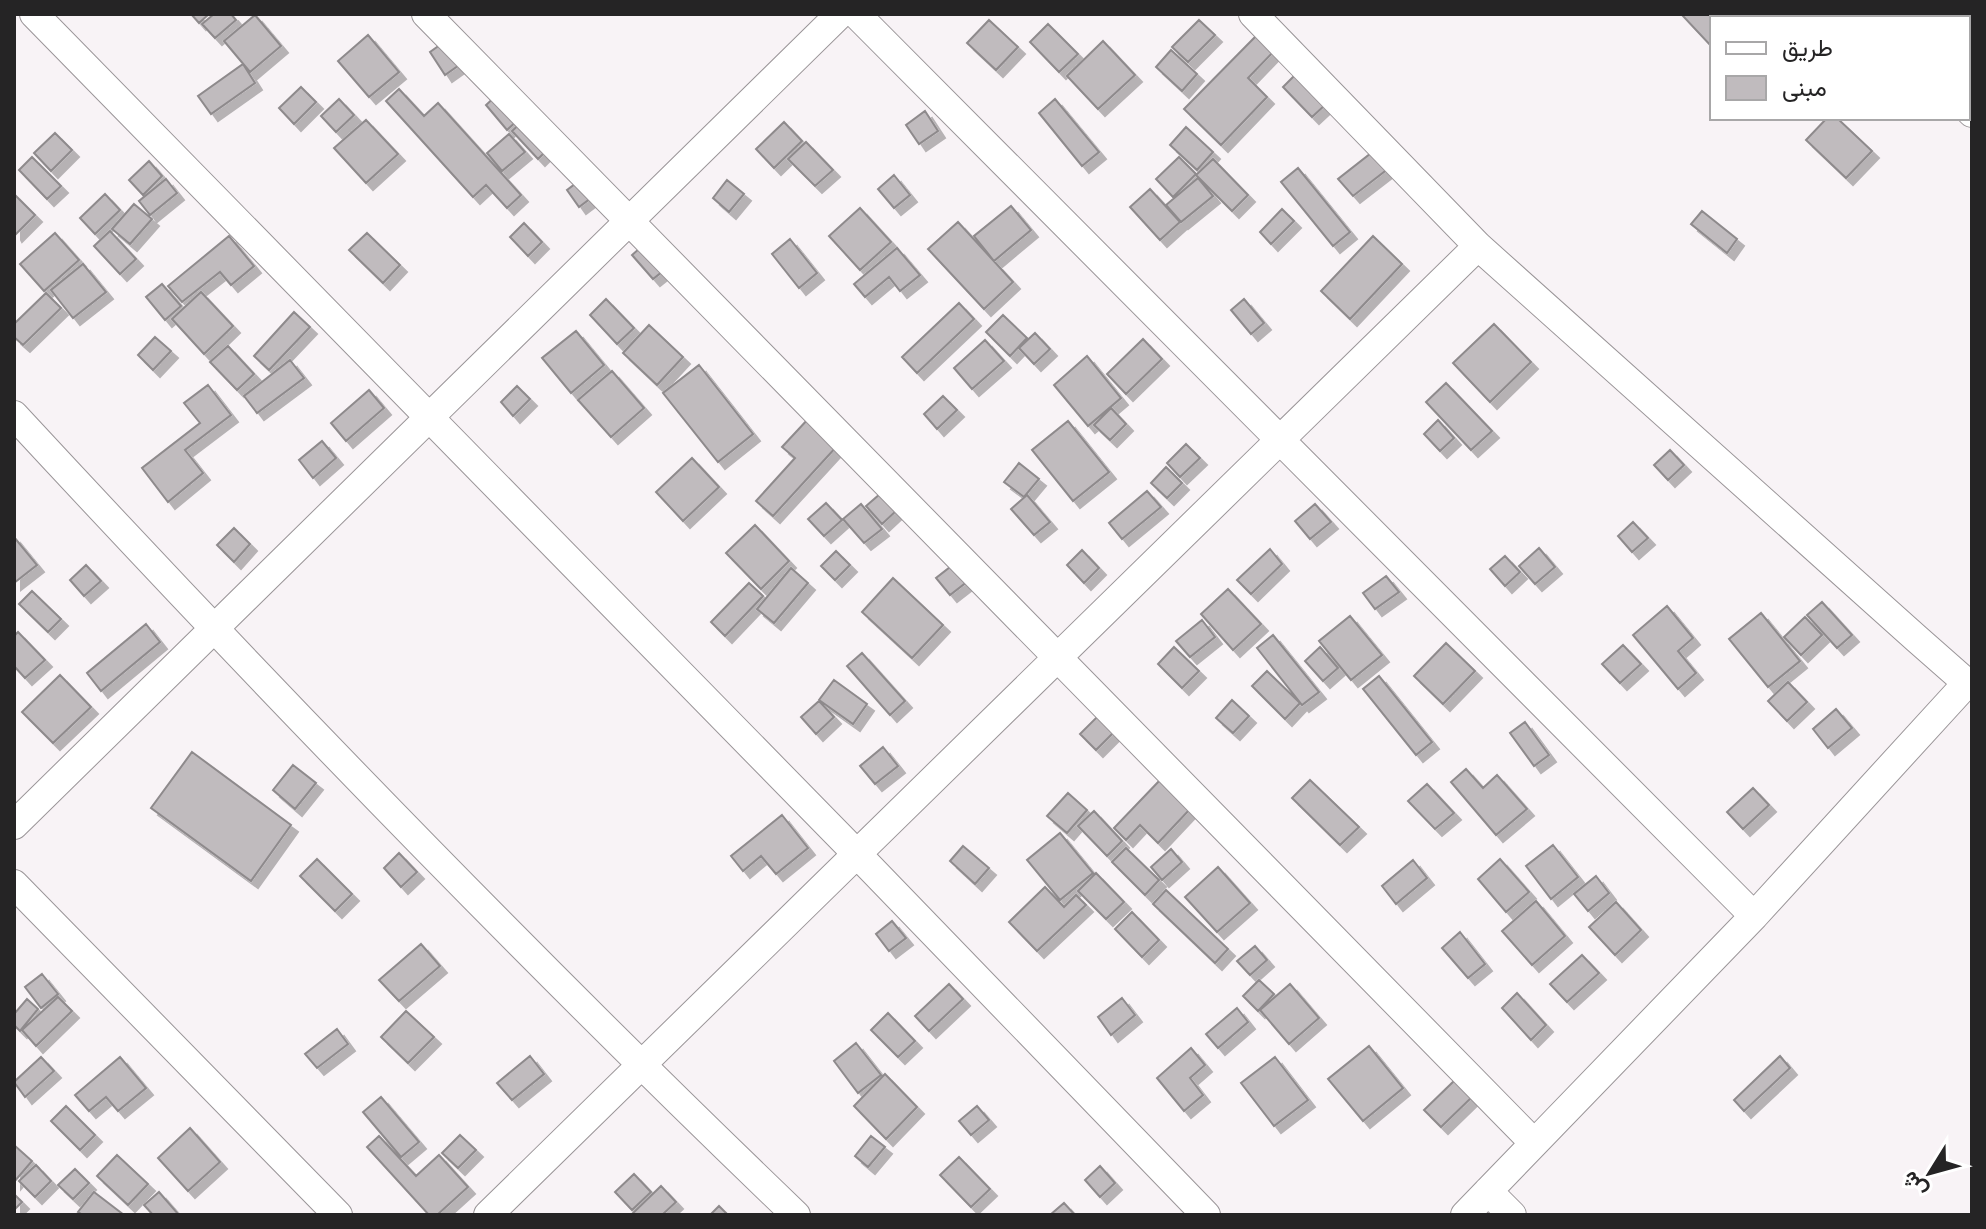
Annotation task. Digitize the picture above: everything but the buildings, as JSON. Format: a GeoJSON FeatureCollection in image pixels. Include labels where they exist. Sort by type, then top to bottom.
{"type":"FeatureCollection","features":[{"type":"Feature","properties":{"kind":"street"},"geometry":{"type":"LineString","coordinates":[[34,14],[1206,1215]]}},
{"type":"Feature","properties":{"kind":"street"},"geometry":{"type":"LineString","coordinates":[[426,14],[1534,1143]]}},
{"type":"Feature","properties":{"kind":"street"},"geometry":{"type":"LineString","coordinates":[[14,825],[840,14]]}},
{"type":"Feature","properties":{"kind":"street"},"geometry":{"type":"LineString","coordinates":[[856,14],[1754,916]]}},
{"type":"Feature","properties":{"kind":"street"},"geometry":{"type":"LineString","coordinates":[[1253,14],[1478,246],[1969,682],[1754,916],[1465,1215]]}},
{"type":"Feature","properties":{"kind":"street"},"geometry":{"type":"LineString","coordinates":[[488,1215],[1478,246]]}},
{"type":"Feature","properties":{"kind":"street"},"geometry":{"type":"LineString","coordinates":[[14,415],[213,630],[640,1066],[796,1215]]}},
{"type":"Feature","properties":{"kind":"street"},"geometry":{"type":"LineString","coordinates":[[14,884],[338,1215]]}},
{"type":"Feature","properties":{"kind":"street"},"geometry":{"type":"LineString","coordinates":[[1488,1191],[1512,1215]]}}]}
